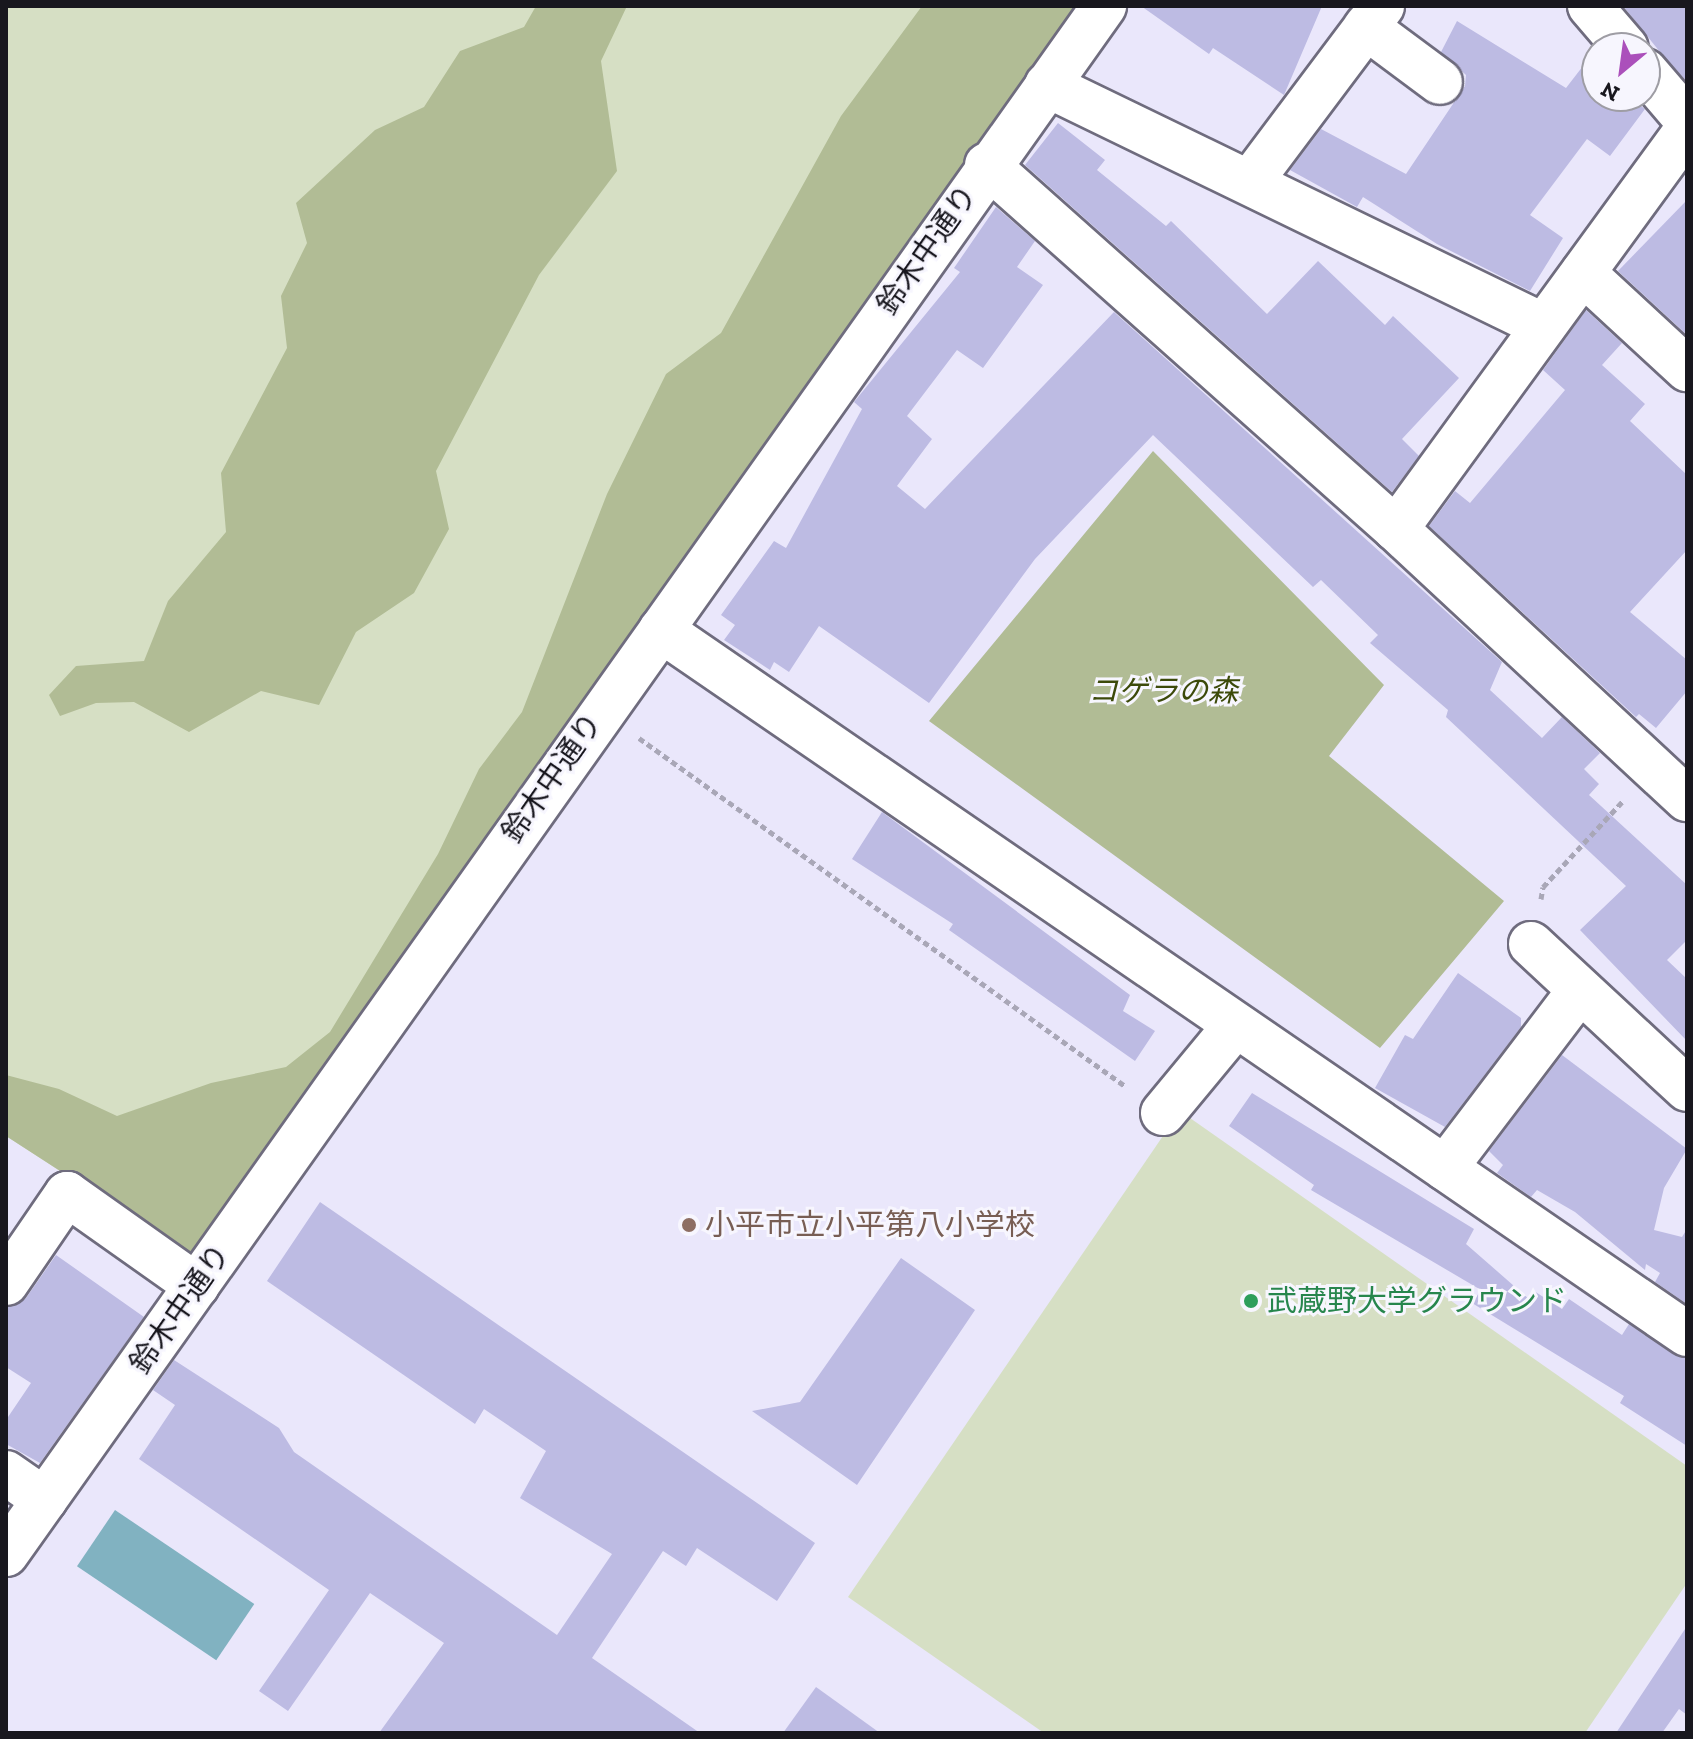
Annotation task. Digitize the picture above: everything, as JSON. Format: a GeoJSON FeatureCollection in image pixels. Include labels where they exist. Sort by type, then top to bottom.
{"type":"FeatureCollection","features":[{"type":"Feature","properties":{"kind":"street","name":"鈴木中通り"},"geometry":{"type":"LineString","coordinates":[[6,1554],[600,709],[661,630],[987,165],[1104,6]]}},
{"type":"Feature","properties":{"kind":"street"},"geometry":{"type":"LineString","coordinates":[[1590,6],[1612,32]]}},
{"type":"Feature","properties":{"kind":"street"},"geometry":{"type":"LineString","coordinates":[[1250,182],[1374,17],[1440,82]]}},
{"type":"Feature","properties":{"kind":"street"},"geometry":{"type":"LineString","coordinates":[[1047,85],[1544,326]]}},
{"type":"Feature","properties":{"kind":"street"},"geometry":{"type":"LineString","coordinates":[[1661,90],[1687,120]]}},
{"type":"Feature","properties":{"kind":"street"},"geometry":{"type":"LineString","coordinates":[[1396,529],[1687,130]]}},
{"type":"Feature","properties":{"kind":"street"},"geometry":{"type":"LineString","coordinates":[[987,165],[1396,529],[1687,799]]}},
{"type":"Feature","properties":{"kind":"street"},"geometry":{"type":"LineString","coordinates":[[1583,273],[1687,369]]}},
{"type":"Feature","properties":{"kind":"street"},"geometry":{"type":"LineString","coordinates":[[661,630],[1687,1334]]}},
{"type":"Feature","properties":{"kind":"street"},"geometry":{"type":"LineString","coordinates":[[1531,944],[1687,1089]]}},
{"type":"Feature","properties":{"kind":"street"},"geometry":{"type":"LineString","coordinates":[[1445,1168],[1580,990]]}},
{"type":"Feature","properties":{"kind":"street"},"geometry":{"type":"LineString","coordinates":[[1163,1113],[1235,1026]]}},
{"type":"Feature","properties":{"kind":"street"},"geometry":{"type":"LineString","coordinates":[[6,1283],[67,1194],[197,1286]]}},
{"type":"Feature","properties":{"kind":"street"},"geometry":{"type":"LineString","coordinates":[[6,1473],[45,1500]]}},
{"type":"Feature","properties":{"kind":"path"},"geometry":{"type":"LineString","coordinates":[[600,709],[1163,1113]]}},
{"type":"Feature","properties":{"kind":"path"},"geometry":{"type":"LineString","coordinates":[[1531,944],[1543,887],[1654,768]]}},
{"type":"Feature","properties":{"kind":"green space"},"geometry":{"type":"Polygon","coordinates":[[[6,6],[1090,6],[196,1259],[6,1136],[6,6]]]}},
{"type":"Feature","properties":{"kind":"green space"},"geometry":{"type":"Polygon","coordinates":[[[536,6],[627,6],[601,61],[617,171],[539,275],[436,471],[449,529],[414,593],[356,632],[319,705],[261,691],[189,732],[134,702],[96,703],[60,716],[49,695],[76,666],[144,661],[168,601],[226,532],[221,473],[287,348],[281,296],[307,243],[296,203],[375,130],[424,107],[460,51],[524,27],[536,6]]]}},
{"type":"Feature","properties":{"kind":"green space"},"geometry":{"type":"Polygon","coordinates":[[[922,6],[1090,6],[196,1259],[6,1136],[6,1075],[59,1089],[117,1116],[211,1083],[286,1067],[330,1032],[438,854],[479,769],[522,712],[607,494],[666,374],[721,333],[841,116],[922,6]]]}},
{"type":"Feature","properties":{"kind":"green space","name":"コゲラの森"},"geometry":{"type":"Polygon","coordinates":[[[1153,451],[1384,685],[1329,756],[1504,901],[1380,1048],[929,721],[1153,451]]]}},
{"type":"Feature","properties":{"kind":"green space","name":"武蔵野大学グラウンド"},"geometry":{"type":"Polygon","coordinates":[[[1180,1111],[1687,1466],[1687,1583],[1585,1733],[1044,1733],[848,1597],[1180,1111]]]}},
{"type":"Feature","properties":{"kind":"water"},"geometry":{"type":"Polygon","coordinates":[[[115,1510],[254,1604],[216,1660],[77,1566],[115,1510]]]}},
{"type":"Feature","properties":{"kind":"building"},"geometry":{"type":"Polygon","coordinates":[[[1141,6],[1322,6],[1284,95],[1213,48],[1209,54],[1141,6]]]}},
{"type":"Feature","properties":{"kind":"building"},"geometry":{"type":"Polygon","coordinates":[[[1623,6],[1687,6],[1687,82],[1661,53],[1661,32],[1644,32],[1623,6]]]}},
{"type":"Feature","properties":{"kind":"building"},"geometry":{"type":"Polygon","coordinates":[[[1457,21],[1566,88],[1581,69],[1581,112],[1643,112],[1610,156],[1587,139],[1530,215],[1563,238],[1530,291],[1437,244],[1363,197],[1357,207],[1290,170],[1321,129],[1406,174],[1465,86],[1466,75],[1441,52],[1457,21]]]}},
{"type":"Feature","properties":{"kind":"building"},"geometry":{"type":"Polygon","coordinates":[[[1058,123],[1105,160],[1097,170],[1166,226],[1171,221],[1267,314],[1318,261],[1385,325],[1393,316],[1459,378],[1402,439],[1419,456],[1392,492],[1025,165],[1058,123]]]}},
{"type":"Feature","properties":{"kind":"building"},"geometry":{"type":"Polygon","coordinates":[[[1687,200],[1687,335],[1618,271],[1687,200]]]}},
{"type":"Feature","properties":{"kind":"building"},"geometry":{"type":"Polygon","coordinates":[[[996,207],[1035,241],[1017,267],[1043,285],[983,368],[957,350],[907,416],[932,439],[897,486],[925,509],[1114,312],[1502,662],[1490,690],[1542,738],[1562,717],[1600,753],[1584,769],[1599,784],[1589,795],[1687,885],[1687,940],[1667,960],[1687,979],[1687,1041],[1580,930],[1626,886],[1446,717],[1448,710],[1370,643],[1378,635],[1321,580],[1313,587],[1153,435],[1035,559],[929,703],[819,626],[789,672],[774,662],[770,670],[724,640],[735,625],[721,615],[774,541],[786,548],[862,409],[854,402],[960,272],[954,268],[996,207]]]}},
{"type":"Feature","properties":{"kind":"building"},"geometry":{"type":"Polygon","coordinates":[[[1586,310],[1622,343],[1602,365],[1645,404],[1630,421],[1687,475],[1687,550],[1630,612],[1687,660],[1687,691],[1656,728],[1639,714],[1636,717],[1429,526],[1455,491],[1470,503],[1565,390],[1543,370],[1586,310]]]}},
{"type":"Feature","properties":{"kind":"building"},"geometry":{"type":"Polygon","coordinates":[[[882,812],[1130,995],[1123,1011],[1155,1031],[1135,1061],[949,930],[953,924],[852,859],[882,812]]]}},
{"type":"Feature","properties":{"kind":"building"},"geometry":{"type":"Polygon","coordinates":[[[1458,973],[1521,1018],[1521,1027],[1445,1127],[1375,1088],[1405,1035],[1413,1039],[1458,973]]]}},
{"type":"Feature","properties":{"kind":"building"},"geometry":{"type":"Polygon","coordinates":[[[1562,1055],[1687,1149],[1664,1188],[1654,1230],[1682,1237],[1687,1229],[1687,1304],[1655,1282],[1660,1273],[1646,1264],[1645,1270],[1575,1212],[1537,1190],[1531,1197],[1497,1173],[1503,1165],[1489,1151],[1562,1055]]]}},
{"type":"Feature","properties":{"kind":"building"},"geometry":{"type":"Polygon","coordinates":[[[1252,1093],[1474,1229],[1466,1244],[1529,1299],[1534,1291],[1562,1309],[1569,1299],[1622,1335],[1629,1324],[1687,1359],[1687,1446],[1620,1403],[1624,1396],[1472,1303],[1481,1290],[1311,1190],[1314,1185],[1229,1126],[1252,1093]]]}},
{"type":"Feature","properties":{"kind":"building"},"geometry":{"type":"Polygon","coordinates":[[[320,1202],[815,1543],[777,1601],[697,1548],[686,1566],[663,1551],[592,1658],[700,1733],[379,1733],[444,1643],[370,1593],[288,1711],[259,1691],[329,1590],[139,1459],[175,1405],[153,1390],[174,1360],[279,1428],[294,1452],[557,1635],[612,1554],[520,1498],[546,1451],[484,1409],[475,1424],[267,1281],[320,1202]]]}},
{"type":"Feature","properties":{"kind":"building"},"geometry":{"type":"Polygon","coordinates":[[[56,1255],[144,1317],[40,1463],[6,1444],[6,1420],[31,1383],[6,1367],[6,1308],[26,1298],[56,1255]]]}},
{"type":"Feature","properties":{"kind":"building"},"geometry":{"type":"Polygon","coordinates":[[[901,1258],[975,1310],[857,1485],[752,1411],[800,1402],[901,1258]]]}},
{"type":"Feature","properties":{"kind":"building"},"geometry":{"type":"Polygon","coordinates":[[[1687,1626],[1687,1715],[1679,1709],[1662,1733],[1616,1733],[1687,1626]]]}},
{"type":"Feature","properties":{"kind":"building"},"geometry":{"type":"Polygon","coordinates":[[[816,1687],[880,1733],[783,1733],[816,1687]]]}},
{"type":"Feature","properties":{"kind":"place","name":"小平市立小平第八小学校"},"geometry":{"type":"Point","coordinates":[689,1225]}},
{"type":"Feature","properties":{"kind":"place","name":"武蔵野大学グラウンド"},"geometry":{"type":"Point","coordinates":[1251,1301]}}]}
